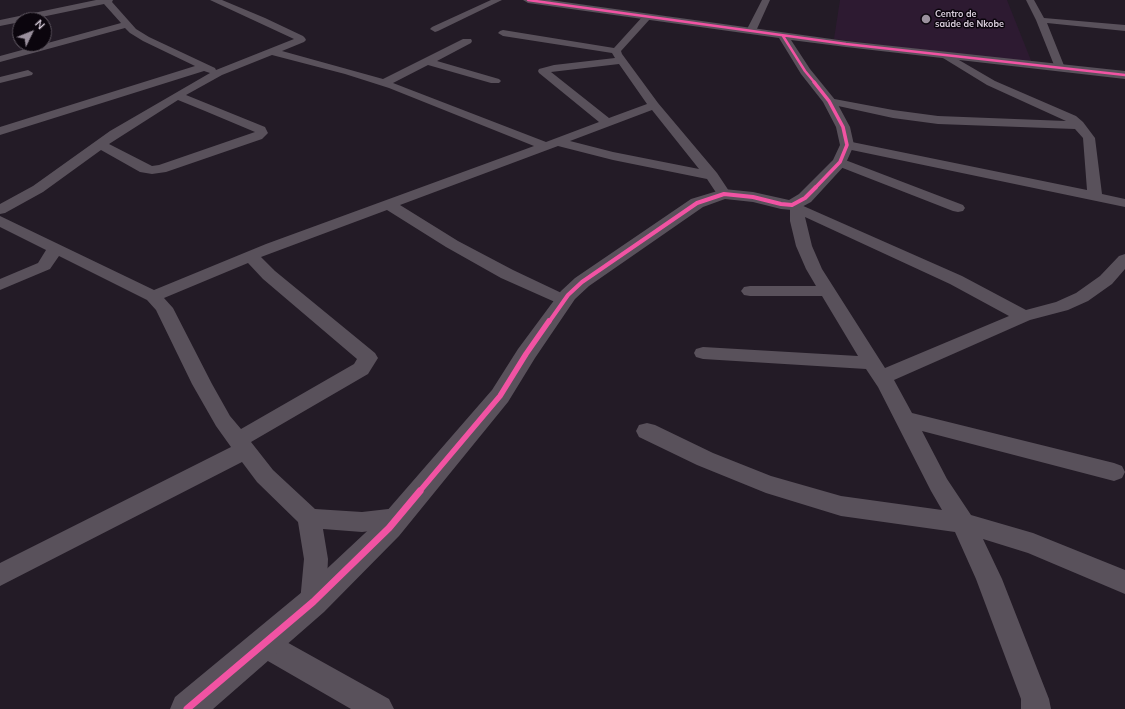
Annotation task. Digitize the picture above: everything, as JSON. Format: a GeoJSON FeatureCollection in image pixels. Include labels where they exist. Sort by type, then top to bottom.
{"type":"FeatureCollection","features":[{"type":"Feature","properties":{"kind":"street"},"geometry":{"type":"LineString","coordinates":[[0,23],[107,0],[126,25],[146,39],[218,73]]}},
{"type":"Feature","properties":{"kind":"street"},"geometry":{"type":"LineString","coordinates":[[0,210],[38,189],[100,144],[176,96],[218,73],[301,40],[300,38],[262,20],[214,0]]}},
{"type":"Feature","properties":{"kind":"street"},"geometry":{"type":"LineString","coordinates":[[434,29],[498,0]]}},
{"type":"Feature","properties":{"kind":"street"},"geometry":{"type":"LineString","coordinates":[[528,0],[783,36],[947,56],[1125,75]]}},
{"type":"Feature","properties":{"kind":"street"},"geometry":{"type":"LineString","coordinates":[[751,31],[766,0]]}},
{"type":"Feature","properties":{"kind":"street"},"geometry":{"type":"LineString","coordinates":[[1030,0],[1041,20],[1060,68]]}},
{"type":"Feature","properties":{"kind":"street"},"geometry":{"type":"LineString","coordinates":[[608,123],[542,71],[619,56],[647,17]]}},
{"type":"Feature","properties":{"kind":"street"},"geometry":{"type":"LineString","coordinates":[[1041,20],[1125,28]]}},
{"type":"Feature","properties":{"kind":"street"},"geometry":{"type":"LineString","coordinates":[[0,59],[126,25]]}},
{"type":"Feature","properties":{"kind":"street"},"geometry":{"type":"LineString","coordinates":[[503,33],[619,56],[654,105],[718,185]]}},
{"type":"Feature","properties":{"kind":"street"},"geometry":{"type":"LineString","coordinates":[[783,36],[805,71],[829,101],[843,127],[847,145],[840,162],[805,198],[795,206]]}},
{"type":"Feature","properties":{"kind":"street"},"geometry":{"type":"LineString","coordinates":[[384,83],[467,41]]}},
{"type":"Feature","properties":{"kind":"street"},"geometry":{"type":"LineString","coordinates":[[273,52],[312,61],[384,83],[551,144],[655,165],[749,196],[795,206],[956,280],[1024,316]]}},
{"type":"Feature","properties":{"kind":"street"},"geometry":{"type":"LineString","coordinates":[[947,56],[991,83],[1072,119],[1079,125],[1088,138],[1095,197]]}},
{"type":"Feature","properties":{"kind":"street"},"geometry":{"type":"LineString","coordinates":[[426,61],[465,71],[495,81]]}},
{"type":"Feature","properties":{"kind":"street"},"geometry":{"type":"LineString","coordinates":[[0,131],[204,67]]}},
{"type":"Feature","properties":{"kind":"street"},"geometry":{"type":"LineString","coordinates":[[0,80],[28,73]]}},
{"type":"Feature","properties":{"kind":"street"},"geometry":{"type":"LineString","coordinates":[[100,144],[145,169],[152,170],[161,169],[258,136],[262,133],[260,130],[209,108],[176,96]]}},
{"type":"Feature","properties":{"kind":"street"},"geometry":{"type":"LineString","coordinates":[[829,101],[893,114],[938,120],[1079,125]]}},
{"type":"Feature","properties":{"kind":"street"},"geometry":{"type":"LineString","coordinates":[[153,296],[251,256],[388,204],[470,176],[654,105]]}},
{"type":"Feature","properties":{"kind":"street"},"geometry":{"type":"LineString","coordinates":[[847,145],[1125,203]]}},
{"type":"Feature","properties":{"kind":"street"},"geometry":{"type":"LineString","coordinates":[[840,162],[958,208]]}},
{"type":"Feature","properties":{"kind":"street"},"geometry":{"type":"LineString","coordinates":[[188,709],[313,602],[397,518],[500,396],[526,354],[568,295],[582,282],[697,203],[718,185]]}},
{"type":"Feature","properties":{"kind":"street"},"geometry":{"type":"LineString","coordinates":[[388,204],[452,244],[508,274],[564,301]]}},
{"type":"Feature","properties":{"kind":"street"},"geometry":{"type":"LineString","coordinates":[[795,206],[804,246],[827,292],[877,370],[905,419],[939,485],[962,523],[989,579],[1034,699],[1036,709]]}},
{"type":"Feature","properties":{"kind":"street"},"geometry":{"type":"LineString","coordinates":[[0,221],[153,296],[164,308],[202,384],[223,421],[265,476],[308,518],[316,559],[313,602]]}},
{"type":"Feature","properties":{"kind":"street"},"geometry":{"type":"LineString","coordinates":[[0,285],[44,266],[55,249]]}},
{"type":"Feature","properties":{"kind":"street"},"geometry":{"type":"LineString","coordinates":[[0,575],[242,445],[361,369],[368,358],[269,275],[251,256]]}},
{"type":"Feature","properties":{"kind":"street"},"geometry":{"type":"LineString","coordinates":[[703,353],[877,370],[1024,316],[1062,306],[1082,297],[1106,280],[1124,260]]}},
{"type":"Feature","properties":{"kind":"street"},"geometry":{"type":"LineString","coordinates":[[750,291],[827,292]]}},
{"type":"Feature","properties":{"kind":"street"},"geometry":{"type":"LineString","coordinates":[[905,419],[1114,472]]}},
{"type":"Feature","properties":{"kind":"street"},"geometry":{"type":"LineString","coordinates":[[647,431],[705,459],[766,484],[841,506],[962,523],[1033,544],[1125,582]]}},
{"type":"Feature","properties":{"kind":"street"},"geometry":{"type":"LineString","coordinates":[[308,518],[362,522],[397,518]]}},
{"type":"Feature","properties":{"kind":"street"},"geometry":{"type":"LineString","coordinates":[[264,644],[379,709]]}},
{"type":"Feature","properties":{"kind":"shaded area","name":"Centro de saúde de Nkobe"},"geometry":{"type":"Polygon","coordinates":[[[840,0],[1007,0],[1032,63],[834,39],[840,0]]]}},
{"type":"Feature","properties":{"kind":"cycle path"},"geometry":{"type":"LineString","coordinates":[[528,0],[846,44],[1125,75]]}},
{"type":"Feature","properties":{"kind":"cycle path"},"geometry":{"type":"LineString","coordinates":[[187,709],[313,602],[389,528],[500,396],[526,354],[568,295],[582,282],[697,203],[724,194],[753,197],[781,204],[792,205],[805,198],[840,162],[847,145],[843,127],[829,101],[805,71],[783,36]]}},
{"type":"Feature","properties":{"kind":"place","name":"Centro de saúde de Nkobe"},"geometry":{"type":"Point","coordinates":[926,19]}}]}
